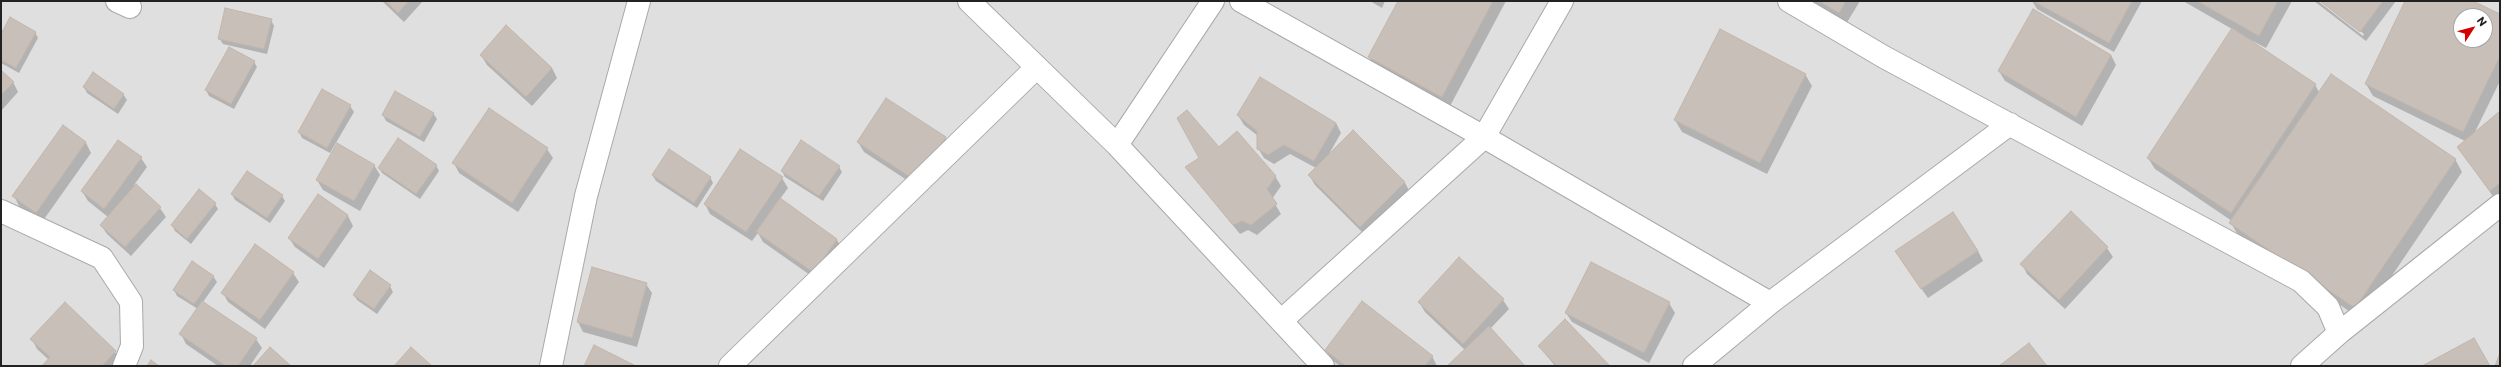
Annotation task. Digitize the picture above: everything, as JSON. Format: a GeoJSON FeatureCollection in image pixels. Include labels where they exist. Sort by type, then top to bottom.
{"type":"FeatureCollection","features":[{"type":"Feature","properties":{"kind":"street"},"geometry":{"type":"LineString","coordinates":[[551,366],[586,196],[639,1]]}},
{"type":"Feature","properties":{"kind":"street"},"geometry":{"type":"LineString","coordinates":[[969,1],[1117,145],[1323,366]]}},
{"type":"Feature","properties":{"kind":"street"},"geometry":{"type":"LineString","coordinates":[[1117,145],[1213,1]]}},
{"type":"Feature","properties":{"kind":"street"},"geometry":{"type":"LineString","coordinates":[[1241,1],[1484,137],[1770,303]]}},
{"type":"Feature","properties":{"kind":"street"},"geometry":{"type":"LineString","coordinates":[[1281,320],[1484,137],[1562,1]]}},
{"type":"Feature","properties":{"kind":"street"},"geometry":{"type":"LineString","coordinates":[[1789,1],[1884,57],[2300,281],[2328,307],[2339,333]]}},
{"type":"Feature","properties":{"kind":"street"},"geometry":{"type":"LineString","coordinates":[[730,366],[1037,67]]}},
{"type":"Feature","properties":{"kind":"street"},"geometry":{"type":"LineString","coordinates":[[1694,366],[1770,303],[2010,124]]}},
{"type":"Feature","properties":{"kind":"street"},"geometry":{"type":"LineString","coordinates":[[2302,366],[2339,333],[2500,205]]}},
{"type":"Feature","properties":{"kind":"street"},"geometry":{"type":"LineString","coordinates":[[1,211],[102,258],[131,302],[132,346],[124,366]]}},
{"type":"Feature","properties":{"kind":"shaded area"},"geometry":{"type":"Polygon","coordinates":[[[1,1],[2500,1],[2500,366],[1,366],[1,1]]]}},
{"type":"Feature","properties":{"kind":"building"},"geometry":{"type":"Polygon","coordinates":[[[386,1],[409,1],[398,13],[386,1]]]}},
{"type":"Feature","properties":{"kind":"building"},"geometry":{"type":"Polygon","coordinates":[[[1398,1],[1493,1],[1442,97],[1368,57],[1398,1]]]}},
{"type":"Feature","properties":{"kind":"building"},"geometry":{"type":"Polygon","coordinates":[[[1819,1],[1846,1],[1839,13],[1819,1]]]}},
{"type":"Feature","properties":{"kind":"building"},"geometry":{"type":"Polygon","coordinates":[[[2033,1],[2132,1],[2109,43],[2033,1]]]}},
{"type":"Feature","properties":{"kind":"building"},"geometry":{"type":"Polygon","coordinates":[[[2197,1],[2278,1],[2259,36],[2197,1]]]}},
{"type":"Feature","properties":{"kind":"building"},"geometry":{"type":"Polygon","coordinates":[[[2320,1],[2383,1],[2360,32],[2320,1]]]}},
{"type":"Feature","properties":{"kind":"building"},"geometry":{"type":"Polygon","coordinates":[[[2405,1],[2473,1],[2488,8],[2453,8],[2453,48],[2493,48],[2493,11],[2500,14],[2500,56],[2463,132],[2365,84],[2405,1]]]}},
{"type":"Feature","properties":{"kind":"building"},"geometry":{"type":"Polygon","coordinates":[[[225,8],[272,19],[264,49],[218,39],[225,8]]]}},
{"type":"Feature","properties":{"kind":"building"},"geometry":{"type":"Polygon","coordinates":[[[2033,9],[2111,55],[2076,117],[1998,71],[2033,9]]]}},
{"type":"Feature","properties":{"kind":"building"},"geometry":{"type":"Polygon","coordinates":[[[10,17],[36,32],[16,68],[1,60],[1,34],[10,17]]]}},
{"type":"Feature","properties":{"kind":"building"},"geometry":{"type":"Polygon","coordinates":[[[506,25],[552,68],[526,97],[480,55],[506,25]]]}},
{"type":"Feature","properties":{"kind":"building"},"geometry":{"type":"Polygon","coordinates":[[[2232,28],[2316,84],[2231,213],[2147,158],[2232,28]]]}},
{"type":"Feature","properties":{"kind":"building"},"geometry":{"type":"Polygon","coordinates":[[[1720,29],[1806,74],[1760,163],[1674,120],[1720,29]]]}},
{"type":"Feature","properties":{"kind":"building"},"geometry":{"type":"Polygon","coordinates":[[[229,47],[255,61],[231,104],[205,90],[229,47]]]}},
{"type":"Feature","properties":{"kind":"building"},"geometry":{"type":"Polygon","coordinates":[[[1,70],[14,82],[1,95],[1,70]]]}},
{"type":"Feature","properties":{"kind":"building"},"geometry":{"type":"Polygon","coordinates":[[[93,72],[124,94],[114,109],[83,87],[93,72]]]}},
{"type":"Feature","properties":{"kind":"building"},"geometry":{"type":"Polygon","coordinates":[[[2331,74],[2456,159],[2355,308],[2229,223],[2331,74]]]}},
{"type":"Feature","properties":{"kind":"building"},"geometry":{"type":"Polygon","coordinates":[[[1260,77],[1336,123],[1314,161],[1284,145],[1268,155],[1257,149],[1257,131],[1237,115],[1260,77]]]}},
{"type":"Feature","properties":{"kind":"building"},"geometry":{"type":"Polygon","coordinates":[[[322,89],[351,105],[327,148],[298,132],[322,89]]]}},
{"type":"Feature","properties":{"kind":"building"},"geometry":{"type":"Polygon","coordinates":[[[395,91],[434,113],[420,137],[382,115],[395,91]]]}},
{"type":"Feature","properties":{"kind":"building"},"geometry":{"type":"Polygon","coordinates":[[[886,98],[946,137],[916,181],[857,142],[886,98]]]}},
{"type":"Feature","properties":{"kind":"building"},"geometry":{"type":"Polygon","coordinates":[[[489,108],[548,148],[512,203],[452,163],[489,108]]]}},
{"type":"Feature","properties":{"kind":"building"},"geometry":{"type":"Polygon","coordinates":[[[1187,110],[1219,147],[1237,131],[1276,176],[1267,189],[1277,204],[1251,225],[1242,221],[1233,225],[1185,167],[1199,158],[1177,118],[1187,110]]]}},
{"type":"Feature","properties":{"kind":"building"},"geometry":{"type":"Polygon","coordinates":[[[2500,111],[2500,183],[2490,191],[2457,147],[2500,111]]]}},
{"type":"Feature","properties":{"kind":"building"},"geometry":{"type":"Polygon","coordinates":[[[63,125],[86,142],[36,213],[12,196],[63,125]]]}},
{"type":"Feature","properties":{"kind":"building"},"geometry":{"type":"Polygon","coordinates":[[[1353,130],[1405,182],[1360,227],[1308,175],[1353,130]]]}},
{"type":"Feature","properties":{"kind":"building"},"geometry":{"type":"Polygon","coordinates":[[[398,138],[437,165],[416,194],[378,168],[398,138]]]}},
{"type":"Feature","properties":{"kind":"building"},"geometry":{"type":"Polygon","coordinates":[[[118,140],[142,157],[104,209],[81,191],[118,140]]]}},
{"type":"Feature","properties":{"kind":"building"},"geometry":{"type":"Polygon","coordinates":[[[801,140],[840,166],[819,196],[781,171],[801,140]]]}},
{"type":"Feature","properties":{"kind":"building"},"geometry":{"type":"Polygon","coordinates":[[[337,143],[375,165],[354,201],[316,180],[337,143]]]}},
{"type":"Feature","properties":{"kind":"building"},"geometry":{"type":"Polygon","coordinates":[[[669,149],[711,177],[694,203],[652,175],[669,149]]]}},
{"type":"Feature","properties":{"kind":"building"},"geometry":{"type":"Polygon","coordinates":[[[740,149],[783,177],[746,232],[704,204],[740,149]]]}},
{"type":"Feature","properties":{"kind":"building"},"geometry":{"type":"Polygon","coordinates":[[[247,171],[283,195],[267,218],[231,194],[247,171]]]}},
{"type":"Feature","properties":{"kind":"building"},"geometry":{"type":"Polygon","coordinates":[[[136,184],[161,207],[125,247],[100,225],[136,184]]]}},
{"type":"Feature","properties":{"kind":"building"},"geometry":{"type":"Polygon","coordinates":[[[199,189],[216,203],[187,239],[171,225],[199,189]]]}},
{"type":"Feature","properties":{"kind":"building"},"geometry":{"type":"Polygon","coordinates":[[[318,194],[348,215],[318,259],[288,238],[318,194]]]}},
{"type":"Feature","properties":{"kind":"building"},"geometry":{"type":"Polygon","coordinates":[[[780,198],[837,239],[814,273],[756,232],[780,198]]]}},
{"type":"Feature","properties":{"kind":"building"},"geometry":{"type":"Polygon","coordinates":[[[2071,211],[2108,247],[2059,300],[2020,264],[2071,211]]]}},
{"type":"Feature","properties":{"kind":"building"},"geometry":{"type":"Polygon","coordinates":[[[1953,212],[1978,251],[1921,289],[1895,251],[1953,212]]]}},
{"type":"Feature","properties":{"kind":"building"},"geometry":{"type":"Polygon","coordinates":[[[255,244],[294,272],[260,320],[221,293],[255,244]]]}},
{"type":"Feature","properties":{"kind":"building"},"geometry":{"type":"Polygon","coordinates":[[[1459,257],[1504,299],[1463,344],[1418,302],[1459,257]]]}},
{"type":"Feature","properties":{"kind":"building"},"geometry":{"type":"Polygon","coordinates":[[[192,261],[214,276],[194,304],[173,290],[192,261]]]}},
{"type":"Feature","properties":{"kind":"building"},"geometry":{"type":"Polygon","coordinates":[[[1591,262],[1670,302],[1644,353],[1565,313],[1591,262]]]}},
{"type":"Feature","properties":{"kind":"building"},"geometry":{"type":"Polygon","coordinates":[[[592,267],[647,283],[632,338],[577,322],[592,267]]]}},
{"type":"Feature","properties":{"kind":"building"},"geometry":{"type":"Polygon","coordinates":[[[370,270],[391,285],[374,309],[353,295],[370,270]]]}},
{"type":"Feature","properties":{"kind":"building"},"geometry":{"type":"Polygon","coordinates":[[[202,301],[257,338],[238,366],[226,366],[179,334],[202,301]]]}},
{"type":"Feature","properties":{"kind":"building"},"geometry":{"type":"Polygon","coordinates":[[[1362,301],[1433,356],[1425,366],[1346,366],[1325,350],[1362,301]]]}},
{"type":"Feature","properties":{"kind":"building"},"geometry":{"type":"Polygon","coordinates":[[[65,302],[116,351],[102,366],[42,366],[50,357],[30,339],[65,302]]]}},
{"type":"Feature","properties":{"kind":"building"},"geometry":{"type":"Polygon","coordinates":[[[1565,319],[1610,366],[1557,366],[1538,346],[1565,319]]]}},
{"type":"Feature","properties":{"kind":"building"},"geometry":{"type":"Polygon","coordinates":[[[1489,326],[1525,366],[1447,366],[1489,326]]]}},
{"type":"Feature","properties":{"kind":"building"},"geometry":{"type":"Polygon","coordinates":[[[2474,338],[2490,366],[2422,366],[2474,338]]]}},
{"type":"Feature","properties":{"kind":"building"},"geometry":{"type":"Polygon","coordinates":[[[2029,343],[2047,366],[1999,366],[2029,343]]]}},
{"type":"Feature","properties":{"kind":"building"},"geometry":{"type":"Polygon","coordinates":[[[594,345],[636,366],[584,366],[594,345]]]}},
{"type":"Feature","properties":{"kind":"building"},"geometry":{"type":"Polygon","coordinates":[[[270,347],[291,366],[253,366],[270,347]]]}},
{"type":"Feature","properties":{"kind":"building"},"geometry":{"type":"Polygon","coordinates":[[[411,347],[432,366],[394,366],[411,347]]]}},
{"type":"Feature","properties":{"kind":"building"},"geometry":{"type":"Polygon","coordinates":[[[2500,353],[2500,366],[2495,366],[2500,353]]]}},
{"type":"Feature","properties":{"kind":"building"},"geometry":{"type":"Polygon","coordinates":[[[151,360],[159,366],[147,366],[151,360]]]}}]}
